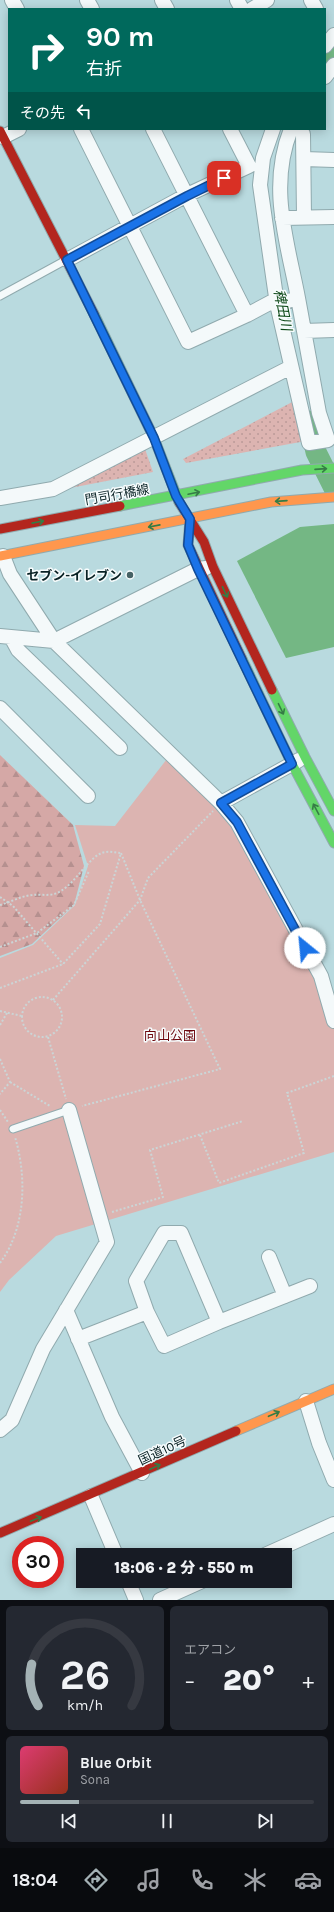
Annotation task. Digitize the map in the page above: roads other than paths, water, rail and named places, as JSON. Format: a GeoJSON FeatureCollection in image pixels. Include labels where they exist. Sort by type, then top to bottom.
{"type":"FeatureCollection","features":[{"type":"Feature","properties":{"kind":"main road"},"geometry":{"type":"LineString","coordinates":[[2,134],[67,260],[154,438],[176,496],[204,542],[213,567],[305,758],[334,811]]}},
{"type":"Feature","properties":{"kind":"main road","name":"門司行橋線"},"geometry":{"type":"LineString","coordinates":[[0,529],[176,496],[302,470],[334,468]]}},
{"type":"Feature","properties":{"kind":"main road"},"geometry":{"type":"LineString","coordinates":[[1,556],[271,502],[334,497]]}},
{"type":"Feature","properties":{"kind":"main road"},"geometry":{"type":"LineString","coordinates":[[190,519],[188,545],[198,569],[292,764],[334,844]]}},
{"type":"Feature","properties":{"kind":"main road","name":"国道10号"},"geometry":{"type":"LineString","coordinates":[[0,1533],[94,1504],[142,1473],[334,1389]]}},
{"type":"Feature","properties":{"kind":"street"},"geometry":{"type":"LineString","coordinates":[[254,8],[267,0]]}},
{"type":"Feature","properties":{"kind":"street"},"geometry":{"type":"LineString","coordinates":[[326,28],[330,40]]}},
{"type":"Feature","properties":{"kind":"street"},"geometry":{"type":"LineString","coordinates":[[326,76],[334,65]]}},
{"type":"Feature","properties":{"kind":"street"},"geometry":{"type":"LineString","coordinates":[[2,134],[16,130]]}},
{"type":"Feature","properties":{"kind":"street"},"geometry":{"type":"LineString","coordinates":[[80,130],[188,342],[277,301],[298,298]]}},
{"type":"Feature","properties":{"kind":"street"},"geometry":{"type":"LineString","coordinates":[[154,130],[247,315]]}},
{"type":"Feature","properties":{"kind":"street"},"geometry":{"type":"LineString","coordinates":[[231,130],[249,166]]}},
{"type":"Feature","properties":{"kind":"street"},"geometry":{"type":"LineString","coordinates":[[273,130],[264,158],[260,185],[277,301],[309,443],[328,440],[319,413],[279,202],[284,147],[297,131]]}},
{"type":"Feature","properties":{"kind":"street"},"geometry":{"type":"LineString","coordinates":[[297,131],[304,159],[304,217]]}},
{"type":"Feature","properties":{"kind":"street"},"geometry":{"type":"LineString","coordinates":[[67,260],[187,196],[264,158]]}},
{"type":"Feature","properties":{"kind":"street"},"geometry":{"type":"LineString","coordinates":[[304,159],[334,160]]}},
{"type":"Feature","properties":{"kind":"street"},"geometry":{"type":"LineString","coordinates":[[282,218],[334,217]]}},
{"type":"Feature","properties":{"kind":"street"},"geometry":{"type":"LineString","coordinates":[[304,331],[334,330]]}},
{"type":"Feature","properties":{"kind":"street"},"geometry":{"type":"LineString","coordinates":[[0,498],[53,489],[291,366]]}},
{"type":"Feature","properties":{"kind":"street"},"geometry":{"type":"LineString","coordinates":[[1,556],[10,574],[54,641],[221,803],[237,822],[321,976],[334,1021]]}},
{"type":"Feature","properties":{"kind":"street"},"geometry":{"type":"LineString","coordinates":[[5,636],[54,641],[198,569],[213,567]]}},
{"type":"Feature","properties":{"kind":"street"},"geometry":{"type":"LineString","coordinates":[[5,636],[120,748]]}},
{"type":"Feature","properties":{"kind":"street"},"geometry":{"type":"LineString","coordinates":[[0,708],[88,796]]}},
{"type":"Feature","properties":{"kind":"street"},"geometry":{"type":"LineString","coordinates":[[221,803],[305,758]]}},
{"type":"Feature","properties":{"kind":"street"},"geometry":{"type":"LineString","coordinates":[[0,1430],[12,1420],[43,1349],[107,1242],[65,1111]]}},
{"type":"Feature","properties":{"kind":"street"},"geometry":{"type":"LineString","coordinates":[[219,1322],[181,1233],[164,1233],[136,1282],[164,1346],[219,1322],[310,1286]]}},
{"type":"Feature","properties":{"kind":"street"},"geometry":{"type":"LineString","coordinates":[[269,1257],[285,1296]]}},
{"type":"Feature","properties":{"kind":"street"},"geometry":{"type":"LineString","coordinates":[[66,1310],[112,1417],[142,1473]]}},
{"type":"Feature","properties":{"kind":"street"},"geometry":{"type":"LineString","coordinates":[[78,1339],[148,1312]]}},
{"type":"Feature","properties":{"kind":"street"},"geometry":{"type":"LineString","coordinates":[[306,1401],[319,1443],[334,1480]]}},
{"type":"Feature","properties":{"kind":"street"},"geometry":{"type":"LineString","coordinates":[[94,1504],[113,1548]]}},
{"type":"Feature","properties":{"kind":"street"},"geometry":{"type":"LineString","coordinates":[[281,1548],[334,1524]]}},
{"type":"Feature","properties":{"kind":"street"},"geometry":{"type":"LineString","coordinates":[[131,1588],[136,1600]]}},
{"type":"Feature","properties":{"kind":"street"},"geometry":{"type":"LineString","coordinates":[[160,1600],[187,1588]]}},
{"type":"Feature","properties":{"kind":"lane"},"geometry":{"type":"LineString","coordinates":[[0,296],[67,260]]}},
{"type":"Feature","properties":{"kind":"lane"},"geometry":{"type":"LineString","coordinates":[[13,1129],[65,1111]]}},
{"type":"Feature","properties":{"kind":"waterway","name":"稗田川"},"geometry":{"type":"LineString","coordinates":[[326,57],[334,46]]}},
{"type":"Feature","properties":{"kind":"waterway","name":"稗田川"},"geometry":{"type":"LineString","coordinates":[[309,421],[316,452],[334,488]]}},
{"type":"Feature","properties":{"kind":"place","name":"セブン-イレブン"},"geometry":{"type":"Point","coordinates":[130,575]}},
{"type":"Feature","properties":{"kind":"park label","name":"向山公園"},"geometry":{"type":"Point","coordinates":[170,1035]}}]}
